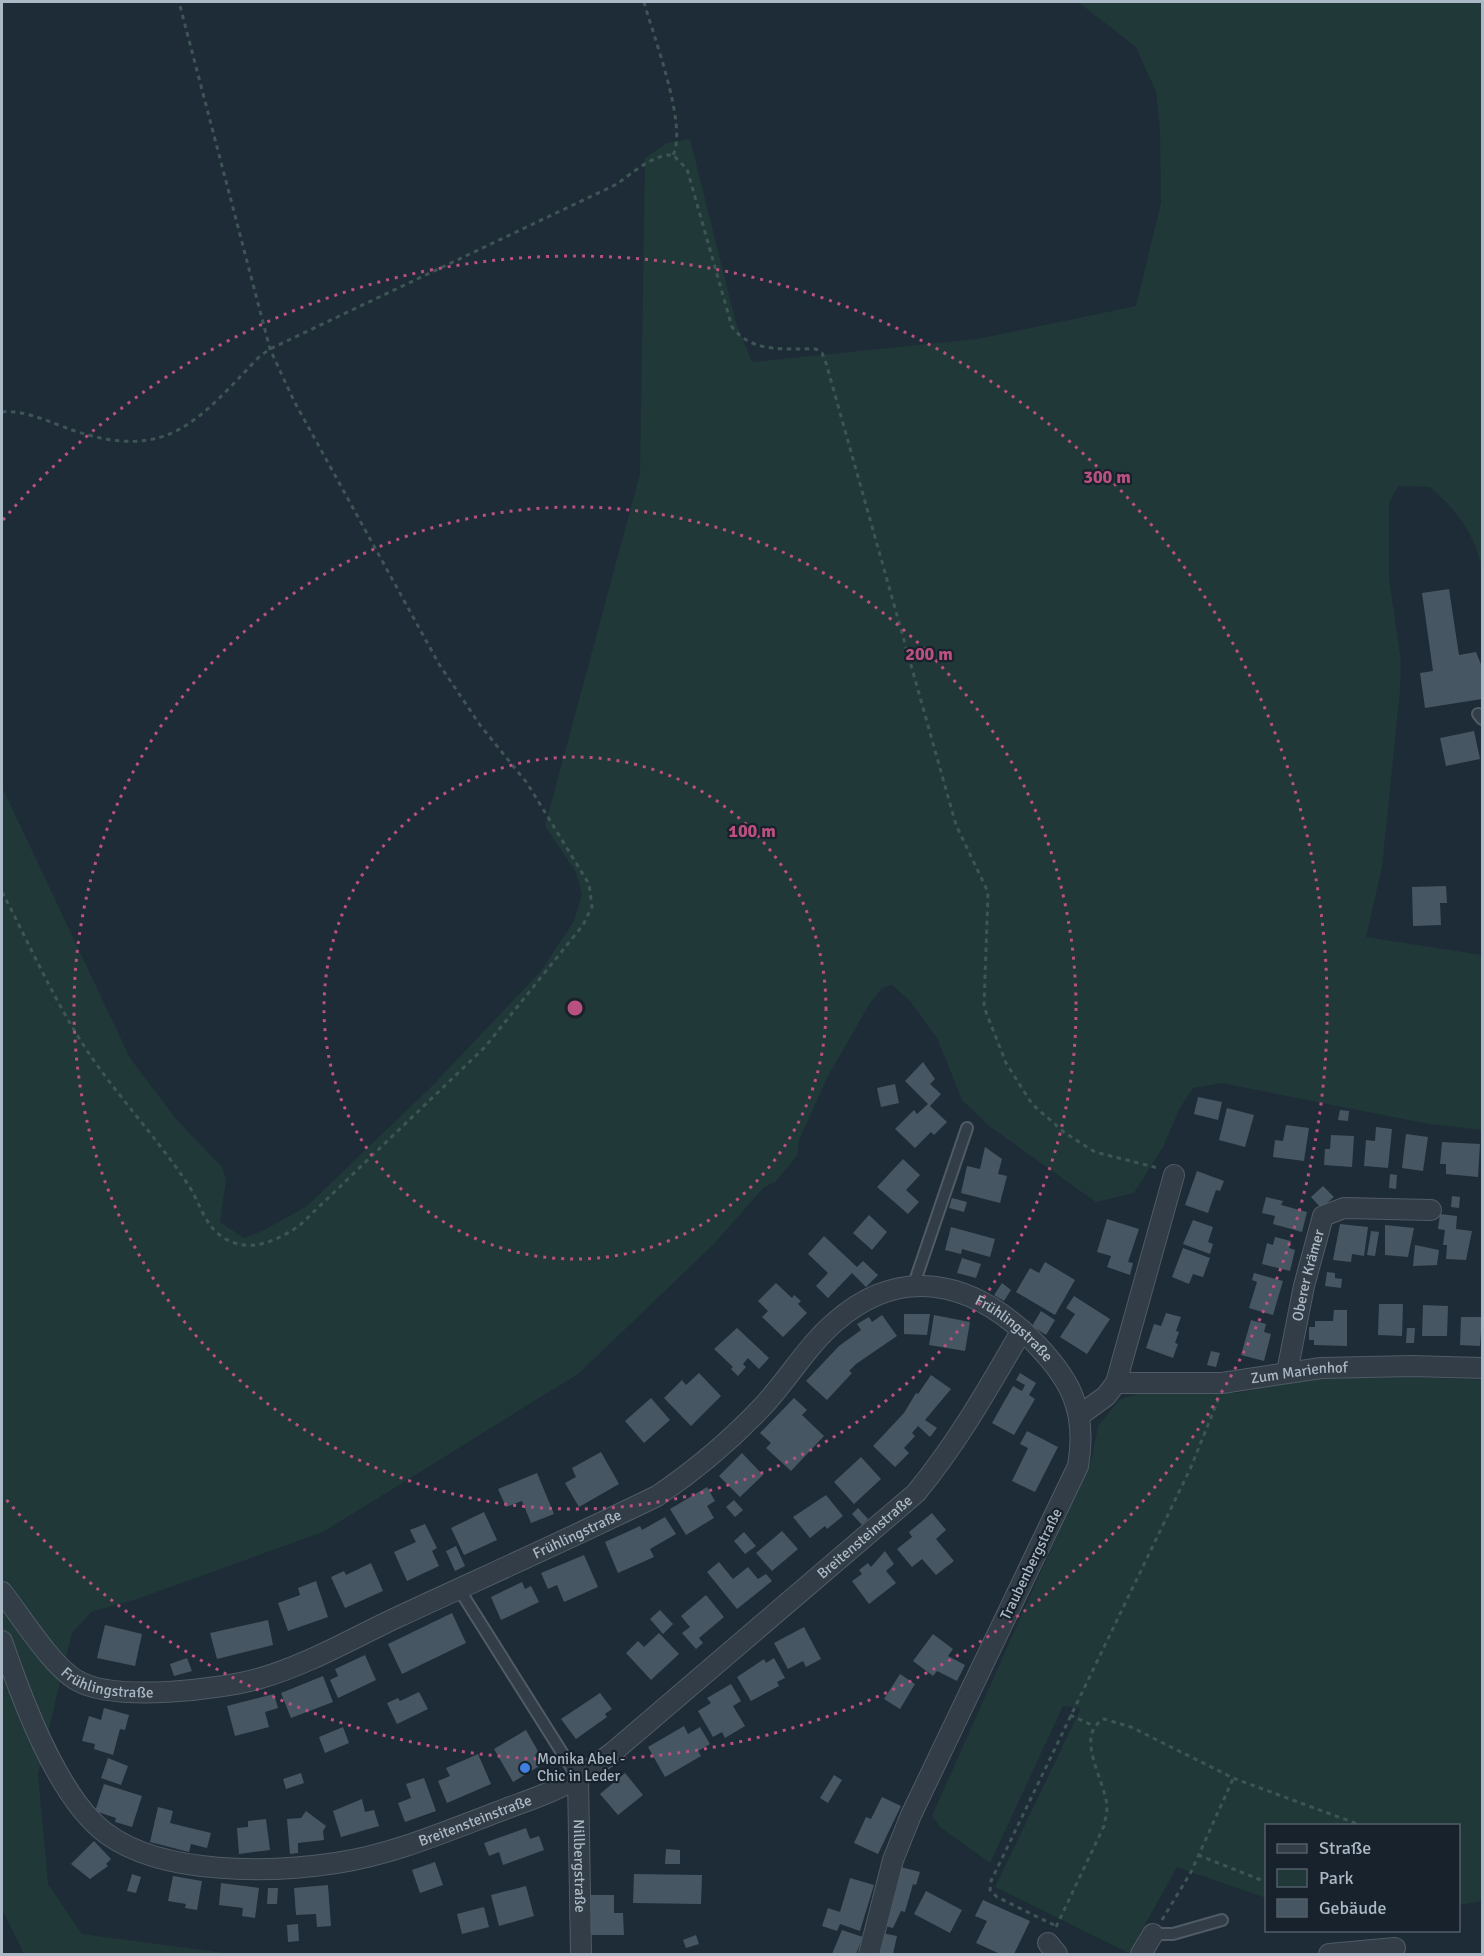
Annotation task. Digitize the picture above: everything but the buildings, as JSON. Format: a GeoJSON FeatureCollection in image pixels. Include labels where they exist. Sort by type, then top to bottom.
{"type":"FeatureCollection","features":[{"type":"Feature","properties":{"kind":"street"},"geometry":{"type":"LineString","coordinates":[[1080,1415],[1106,1396],[1116,1383],[1174,1175]]}},
{"type":"Feature","properties":{"kind":"street","name":"Oberer Krämer"},"geometry":{"type":"LineString","coordinates":[[1287,1372],[1310,1264],[1323,1216],[1344,1208],[1431,1210]]}},
{"type":"Feature","properties":{"kind":"street","name":"Frühlingstraße"},"geometry":{"type":"LineString","coordinates":[[2,1592],[62,1669],[78,1682],[99,1689],[147,1693],[205,1688],[261,1678],[319,1655],[657,1496],[691,1473],[727,1443],[834,1323],[862,1301],[886,1291],[914,1284],[939,1287],[969,1296],[992,1308],[1022,1330],[1047,1355],[1060,1373],[1080,1415]]}},
{"type":"Feature","properties":{"kind":"street","name":"Breitensteinstraße"},"geometry":{"type":"LineString","coordinates":[[2,1641],[17,1685],[60,1778],[86,1814],[106,1834],[127,1846],[163,1860],[220,1867],[276,1868],[337,1863],[391,1850],[452,1829],[578,1778],[756,1632],[916,1493],[947,1456],[964,1430],[1022,1330]]}},
{"type":"Feature","properties":{"kind":"street","name":"Zum Marienhof"},"geometry":{"type":"LineString","coordinates":[[1116,1383],[1222,1383],[1287,1372],[1359,1366],[1482,1368]]}},
{"type":"Feature","properties":{"kind":"street","name":"Traubenbergstraße"},"geometry":{"type":"LineString","coordinates":[[869,1954],[893,1860],[911,1815],[1078,1466],[1081,1444],[1080,1415]]}},
{"type":"Feature","properties":{"kind":"street","name":"Nillbergstraße"},"geometry":{"type":"LineString","coordinates":[[578,1778],[580,1954]]}},
{"type":"Feature","properties":{"kind":"street"},"geometry":{"type":"LineString","coordinates":[[1141,1954],[1153,1934]]}},
{"type":"Feature","properties":{"kind":"street"},"geometry":{"type":"LineString","coordinates":[[1329,1954],[1395,1948]]}},
{"type":"Feature","properties":{"kind":"lane"},"geometry":{"type":"LineString","coordinates":[[914,1284],[967,1128]]}},
{"type":"Feature","properties":{"kind":"lane"},"geometry":{"type":"LineString","coordinates":[[459,1589],[578,1778]]}},
{"type":"Feature","properties":{"kind":"lane"},"geometry":{"type":"LineString","coordinates":[[1153,1934],[1173,1934],[1222,1920]]}},
{"type":"Feature","properties":{"kind":"path"},"geometry":{"type":"LineString","coordinates":[[2,892],[56,1000],[88,1051],[190,1188],[210,1227],[222,1238],[237,1244],[257,1246],[278,1239],[299,1226],[485,1047],[584,925],[591,907],[589,884],[527,783],[480,725],[439,664],[294,401],[270,349],[179,2]]}},
{"type":"Feature","properties":{"kind":"path"},"geometry":{"type":"LineString","coordinates":[[644,2],[672,98],[677,137],[674,155]]}},
{"type":"Feature","properties":{"kind":"path"},"geometry":{"type":"LineString","coordinates":[[2,412],[39,418],[115,443],[151,440],[178,431],[201,417],[260,356],[270,349],[615,185],[651,161],[664,155],[674,155],[687,169],[732,327],[741,338],[764,348],[816,349],[822,353],[826,363],[956,825],[988,892],[984,1007],[1006,1063],[1032,1104],[1065,1133],[1095,1152],[1163,1169],[1174,1175]]}},
{"type":"Feature","properties":{"kind":"path"},"geometry":{"type":"LineString","coordinates":[[1222,1383],[1215,1411],[1191,1467],[991,1881],[990,1890],[1054,1941],[1104,1826],[1107,1808],[1091,1747],[1094,1726],[1104,1719],[1113,1720],[1233,1778],[1358,1824]]}},
{"type":"Feature","properties":{"kind":"path"},"geometry":{"type":"LineString","coordinates":[[1070,1715],[1094,1726]]}},
{"type":"Feature","properties":{"kind":"path"},"geometry":{"type":"LineString","coordinates":[[1153,1934],[1198,1856],[1233,1778]]}},
{"type":"Feature","properties":{"kind":"path"},"geometry":{"type":"LineString","coordinates":[[1198,1856],[1265,1882]]}},
{"type":"Feature","properties":{"kind":"green space"},"geometry":{"type":"Polygon","coordinates":[[[1078,2],[1482,2],[1482,567],[1469,532],[1440,496],[1430,487],[1398,486],[1389,503],[1389,579],[1401,661],[1400,690],[1382,867],[1366,937],[1482,955],[1482,1130],[1429,1124],[1221,1083],[1193,1088],[1180,1108],[1163,1147],[1134,1193],[1096,1202],[989,1126],[962,1100],[937,1038],[909,1000],[892,985],[882,988],[870,1003],[828,1076],[799,1140],[797,1156],[775,1182],[764,1187],[714,1244],[578,1374],[323,1532],[137,1599],[91,1612],[72,1633],[38,1774],[48,1884],[82,1934],[232,1954],[24,1954],[2,1909],[2,787],[130,1058],[176,1119],[222,1167],[226,1180],[220,1222],[244,1238],[264,1230],[307,1206],[432,1086],[541,971],[574,921],[582,894],[576,872],[545,826],[640,474],[645,158],[667,143],[690,139],[736,323],[752,362],[977,339],[1136,306],[1161,203],[1160,131],[1156,92],[1136,47],[1078,2]]]}},
{"type":"Feature","properties":{"kind":"green space"},"geometry":{"type":"Polygon","coordinates":[[[1360,1374],[1482,1380],[1482,1901],[1460,1905],[1460,1824],[1265,1824],[1265,1898],[1177,1867],[1129,1953],[995,1887],[1081,1708],[1063,1706],[990,1863],[940,1827],[932,1816],[1092,1457],[1098,1426],[1119,1400],[1143,1392],[1239,1393],[1297,1380],[1360,1374]]]}},
{"type":"Feature","properties":{"kind":"place","name":"Monika Abel - Chic in Leder"},"geometry":{"type":"Point","coordinates":[525,1768]}}]}
